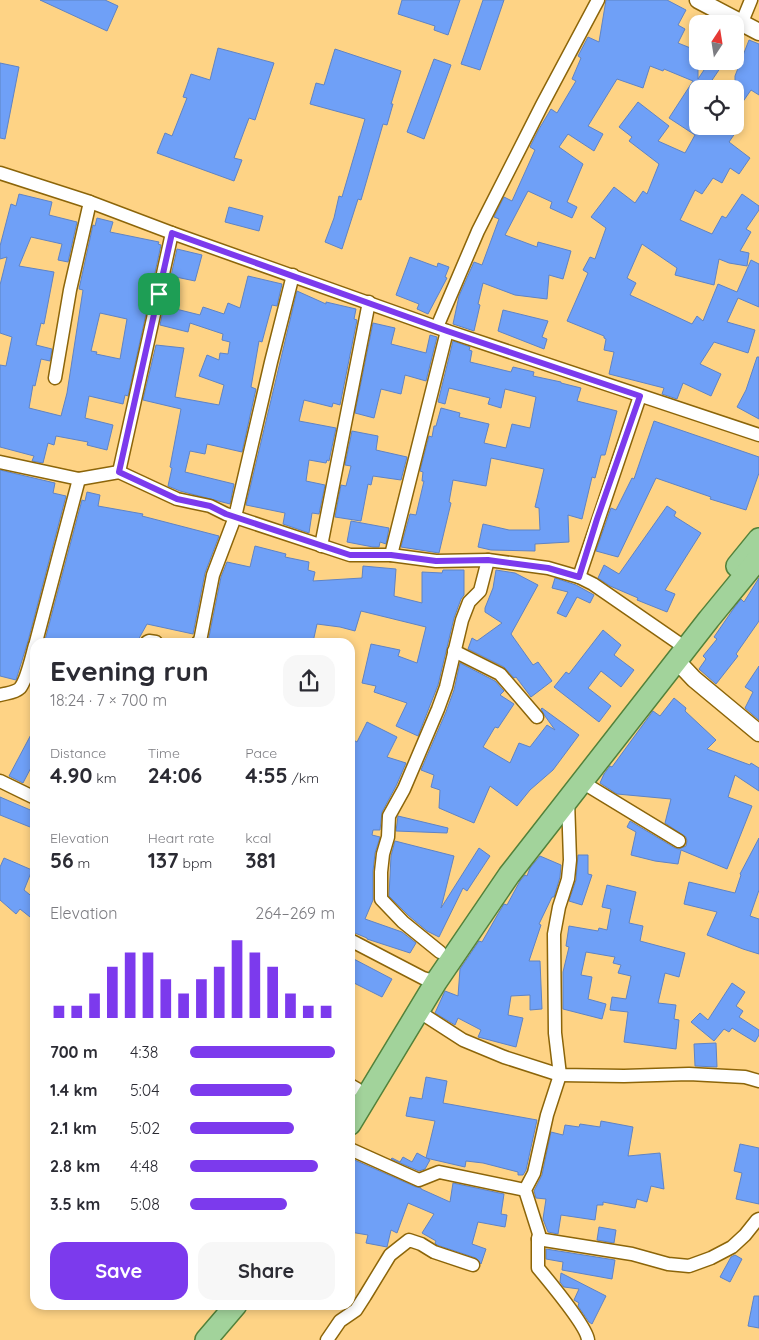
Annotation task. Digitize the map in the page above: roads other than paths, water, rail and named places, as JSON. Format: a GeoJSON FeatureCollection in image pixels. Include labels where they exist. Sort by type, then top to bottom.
{"type":"FeatureCollection","features":[{"type":"Feature","properties":{"kind":"main road"},"geometry":{"type":"LineString","coordinates":[[355,1088],[430,980],[582,782],[759,538]]}},
{"type":"Feature","properties":{"kind":"main road"},"geometry":{"type":"LineString","coordinates":[[355,1116],[418,1011],[440,952],[574,772],[759,558]]}},
{"type":"Feature","properties":{"kind":"main road"},"geometry":{"type":"LineString","coordinates":[[208,1339],[219,1310]]}},
{"type":"Feature","properties":{"kind":"main road"},"geometry":{"type":"LineString","coordinates":[[208,1339],[232,1310]]}},
{"type":"Feature","properties":{"kind":"street"},"geometry":{"type":"LineString","coordinates":[[391,555],[442,329],[482,223],[598,0]]}},
{"type":"Feature","properties":{"kind":"street"},"geometry":{"type":"LineString","coordinates":[[698,0],[728,15]]}},
{"type":"Feature","properties":{"kind":"street"},"geometry":{"type":"LineString","coordinates":[[744,17],[751,0]]}},
{"type":"Feature","properties":{"kind":"street"},"geometry":{"type":"LineString","coordinates":[[744,23],[759,32]]}},
{"type":"Feature","properties":{"kind":"street"},"geometry":{"type":"LineString","coordinates":[[0,173],[90,202],[442,329],[759,435]]}},
{"type":"Feature","properties":{"kind":"street"},"geometry":{"type":"LineString","coordinates":[[55,378],[70,290],[90,202]]}},
{"type":"Feature","properties":{"kind":"street"},"geometry":{"type":"LineString","coordinates":[[119,472],[172,233]]}},
{"type":"Feature","properties":{"kind":"street"},"geometry":{"type":"LineString","coordinates":[[201,638],[213,575],[235,517],[293,275]]}},
{"type":"Feature","properties":{"kind":"street"},"geometry":{"type":"LineString","coordinates":[[321,546],[369,302]]}},
{"type":"Feature","properties":{"kind":"street"},"geometry":{"type":"LineString","coordinates":[[579,577],[640,396]]}},
{"type":"Feature","properties":{"kind":"street"},"geometry":{"type":"LineString","coordinates":[[0,462],[79,479],[119,472],[177,499],[210,506],[235,517],[350,555],[391,555],[436,561],[488,560],[548,568],[579,577],[593,584],[677,652],[694,678],[759,733]]}},
{"type":"Feature","properties":{"kind":"street"},"geometry":{"type":"LineString","coordinates":[[37,638],[79,479]]}},
{"type":"Feature","properties":{"kind":"street"},"geometry":{"type":"LineString","coordinates":[[440,952],[403,922],[381,899],[383,854],[388,837],[389,816],[404,789],[438,709],[446,687],[462,620],[469,602],[480,591],[488,560]]}},
{"type":"Feature","properties":{"kind":"street"},"geometry":{"type":"LineString","coordinates":[[454,651],[500,674],[537,717]]}},
{"type":"Feature","properties":{"kind":"street"},"geometry":{"type":"LineString","coordinates":[[0,695],[20,688],[30,666]]}},
{"type":"Feature","properties":{"kind":"street"},"geometry":{"type":"LineString","coordinates":[[0,782],[30,796]]}},
{"type":"Feature","properties":{"kind":"street"},"geometry":{"type":"LineString","coordinates":[[582,782],[679,841]]}},
{"type":"Feature","properties":{"kind":"street"},"geometry":{"type":"LineString","coordinates":[[568,800],[570,860],[568,879],[559,907],[554,934],[555,1024],[560,1075],[547,1115],[534,1174],[525,1190],[539,1234],[538,1268],[583,1326],[588,1334],[588,1340]]}},
{"type":"Feature","properties":{"kind":"street"},"geometry":{"type":"LineString","coordinates":[[355,942],[430,980]]}},
{"type":"Feature","properties":{"kind":"street"},"geometry":{"type":"LineString","coordinates":[[418,1011],[463,1040],[504,1057],[560,1075],[689,1074],[745,1077],[759,1081]]}},
{"type":"Feature","properties":{"kind":"street"},"geometry":{"type":"LineString","coordinates":[[355,1151],[419,1180],[439,1172],[525,1190]]}},
{"type":"Feature","properties":{"kind":"street"},"geometry":{"type":"LineString","coordinates":[[538,1239],[632,1254],[668,1264],[689,1266],[711,1258],[732,1247],[759,1219]]}},
{"type":"Feature","properties":{"kind":"street"},"geometry":{"type":"LineString","coordinates":[[327,1340],[340,1321],[356,1310],[369,1292],[390,1255],[409,1240],[421,1244],[434,1252],[474,1265]]}}]}
